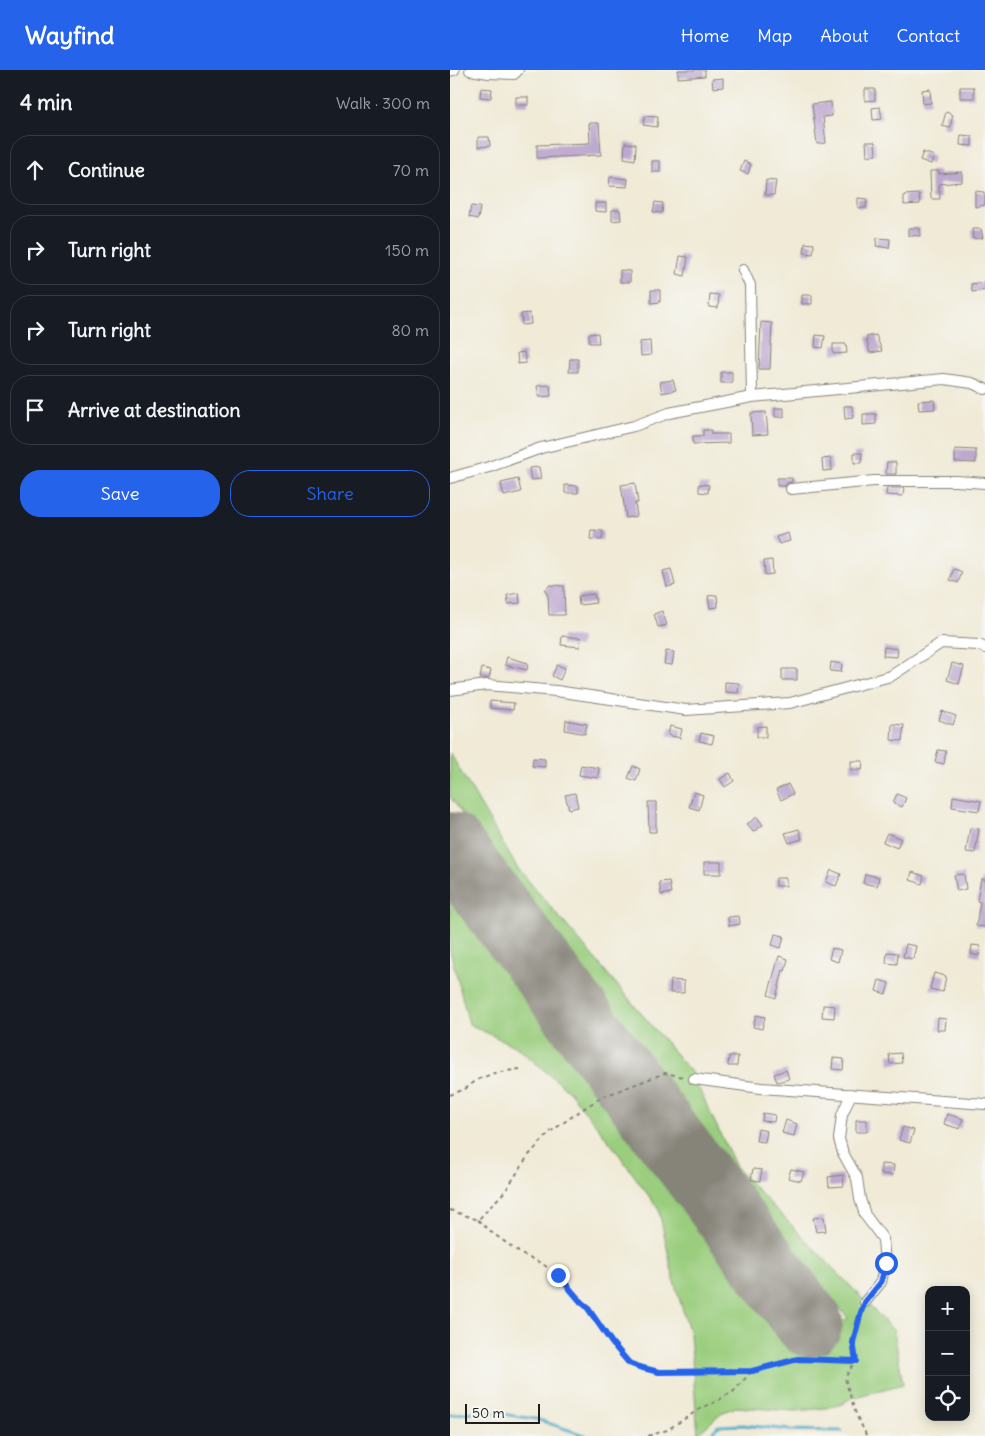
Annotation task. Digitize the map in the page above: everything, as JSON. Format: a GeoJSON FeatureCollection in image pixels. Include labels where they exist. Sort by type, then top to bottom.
{"type":"FeatureCollection","features":[{"type":"Feature","properties":{"kind":"street"},"geometry":{"type":"LineString","coordinates":[[450,71],[454,70]]}},
{"type":"Feature","properties":{"kind":"street"},"geometry":{"type":"LineString","coordinates":[[470,70],[514,74],[518,70]]}},
{"type":"Feature","properties":{"kind":"street"},"geometry":{"type":"LineString","coordinates":[[743,270],[750,285],[752,397]]}},
{"type":"Feature","properties":{"kind":"street"},"geometry":{"type":"LineString","coordinates":[[450,478],[489,467],[541,448],[634,426],[669,414],[752,397],[944,379],[972,384],[985,389]]}},
{"type":"Feature","properties":{"kind":"street"},"geometry":{"type":"LineString","coordinates":[[791,489],[874,481],[985,482]]}},
{"type":"Feature","properties":{"kind":"street"},"geometry":{"type":"LineString","coordinates":[[450,690],[487,685],[556,691],[686,710],[790,703],[891,676],[941,643],[979,644],[985,648]]}},
{"type":"Feature","properties":{"kind":"street"},"geometry":{"type":"LineString","coordinates":[[694,1080],[761,1088],[985,1104]]}},
{"type":"Feature","properties":{"kind":"street"},"geometry":{"type":"LineString","coordinates":[[851,1094],[842,1115],[839,1139],[843,1152],[858,1178],[860,1199],[865,1215],[883,1239],[886,1263],[881,1282],[865,1302]]}},
{"type":"Feature","properties":{"kind":"path"},"geometry":{"type":"LineString","coordinates":[[450,1095],[464,1089],[476,1080],[494,1073],[520,1069]]}},
{"type":"Feature","properties":{"kind":"path"},"geometry":{"type":"LineString","coordinates":[[478,1220],[506,1190],[528,1156],[550,1132],[583,1109],[602,1097],[665,1073],[694,1080]]}},
{"type":"Feature","properties":{"kind":"path"},"geometry":{"type":"LineString","coordinates":[[450,1210],[478,1220],[523,1255],[541,1263],[558,1275],[587,1307],[612,1343],[629,1363],[659,1372],[752,1371],[798,1359],[856,1361]]}},
{"type":"Feature","properties":{"kind":"path"},"geometry":{"type":"LineString","coordinates":[[865,1302],[853,1342],[856,1361],[845,1378],[866,1436]]}},
{"type":"Feature","properties":{"kind":"path"},"geometry":{"type":"LineString","coordinates":[[648,1436],[667,1430],[703,1407],[732,1394],[752,1371]]}},
{"type":"Feature","properties":{"kind":"green space"},"geometry":{"type":"Polygon","coordinates":[[[450,753],[516,866],[691,1072],[737,1169],[894,1331],[903,1384],[851,1398],[842,1404],[826,1408],[796,1411],[736,1407],[721,1413],[698,1434],[690,1334],[674,1281],[659,1210],[615,1149],[570,1092],[518,1048],[469,1024],[450,950],[450,880],[603,1086],[803,1347],[848,1318],[690,1119],[450,797],[450,753]]]}},
{"type":"Feature","properties":{"kind":"building"},"geometry":{"type":"Polygon","coordinates":[[[678,70],[705,70],[705,76],[678,78],[678,70]]]}},
{"type":"Feature","properties":{"kind":"building"},"geometry":{"type":"Polygon","coordinates":[[[723,78],[723,87],[713,88],[712,79],[723,78]]]}},
{"type":"Feature","properties":{"kind":"building"},"geometry":{"type":"Polygon","coordinates":[[[960,87],[974,87],[974,98],[960,98],[960,87]]]}},
{"type":"Feature","properties":{"kind":"building"},"geometry":{"type":"Polygon","coordinates":[[[481,88],[492,89],[491,98],[480,97],[481,88]]]}},
{"type":"Feature","properties":{"kind":"building"},"geometry":{"type":"Polygon","coordinates":[[[865,89],[875,89],[875,100],[865,101],[865,89]]]}},
{"type":"Feature","properties":{"kind":"building"},"geometry":{"type":"Polygon","coordinates":[[[930,89],[931,103],[923,104],[922,90],[930,89]]]}},
{"type":"Feature","properties":{"kind":"building"},"geometry":{"type":"Polygon","coordinates":[[[516,97],[528,97],[528,105],[516,105],[516,97]]]}},
{"type":"Feature","properties":{"kind":"building"},"geometry":{"type":"Polygon","coordinates":[[[831,102],[832,116],[823,117],[826,143],[817,144],[812,104],[831,102]]]}},
{"type":"Feature","properties":{"kind":"building"},"geometry":{"type":"Polygon","coordinates":[[[880,107],[882,119],[873,120],[872,108],[880,107]]]}},
{"type":"Feature","properties":{"kind":"building"},"geometry":{"type":"Polygon","coordinates":[[[946,112],[953,115],[950,128],[942,126],[946,112]]]}},
{"type":"Feature","properties":{"kind":"building"},"geometry":{"type":"Polygon","coordinates":[[[645,116],[658,117],[657,127],[643,125],[645,116]]]}},
{"type":"Feature","properties":{"kind":"building"},"geometry":{"type":"Polygon","coordinates":[[[589,123],[599,123],[601,155],[537,158],[537,145],[590,143],[589,123]]]}},
{"type":"Feature","properties":{"kind":"building"},"geometry":{"type":"Polygon","coordinates":[[[961,135],[972,136],[972,146],[960,145],[961,135]]]}},
{"type":"Feature","properties":{"kind":"building"},"geometry":{"type":"Polygon","coordinates":[[[478,137],[489,137],[490,146],[478,147],[478,137]]]}},
{"type":"Feature","properties":{"kind":"building"},"geometry":{"type":"Polygon","coordinates":[[[866,142],[875,142],[876,155],[867,156],[866,142]]]}},
{"type":"Feature","properties":{"kind":"building"},"geometry":{"type":"Polygon","coordinates":[[[625,143],[636,144],[635,160],[624,158],[625,143]]]}},
{"type":"Feature","properties":{"kind":"building"},"geometry":{"type":"Polygon","coordinates":[[[923,152],[934,156],[931,164],[920,160],[923,152]]]}},
{"type":"Feature","properties":{"kind":"building"},"geometry":{"type":"Polygon","coordinates":[[[652,161],[660,161],[660,172],[652,172],[652,161]]]}},
{"type":"Feature","properties":{"kind":"building"},"geometry":{"type":"Polygon","coordinates":[[[744,161],[751,164],[748,174],[740,171],[744,161]]]}},
{"type":"Feature","properties":{"kind":"building"},"geometry":{"type":"Polygon","coordinates":[[[930,171],[939,171],[939,174],[962,172],[962,182],[939,184],[940,199],[931,199],[930,171]]]}},
{"type":"Feature","properties":{"kind":"building"},"geometry":{"type":"Polygon","coordinates":[[[610,177],[628,179],[627,187],[609,186],[610,177]]]}},
{"type":"Feature","properties":{"kind":"building"},"geometry":{"type":"Polygon","coordinates":[[[766,180],[776,181],[774,195],[765,195],[766,180]]]}},
{"type":"Feature","properties":{"kind":"building"},"geometry":{"type":"Polygon","coordinates":[[[975,191],[984,192],[985,205],[975,207],[975,191]]]}},
{"type":"Feature","properties":{"kind":"building"},"geometry":{"type":"Polygon","coordinates":[[[919,194],[920,204],[904,205],[904,195],[919,194]]]}},
{"type":"Feature","properties":{"kind":"building"},"geometry":{"type":"Polygon","coordinates":[[[858,198],[867,199],[866,208],[858,208],[858,198]]]}},
{"type":"Feature","properties":{"kind":"building"},"geometry":{"type":"Polygon","coordinates":[[[655,202],[663,203],[662,213],[653,212],[655,202]]]}},
{"type":"Feature","properties":{"kind":"building"},"geometry":{"type":"Polygon","coordinates":[[[595,203],[606,203],[606,212],[595,211],[595,203]]]}},
{"type":"Feature","properties":{"kind":"building"},"geometry":{"type":"Polygon","coordinates":[[[471,206],[480,207],[478,219],[469,217],[471,206]]]}},
{"type":"Feature","properties":{"kind":"building"},"geometry":{"type":"Polygon","coordinates":[[[612,210],[620,210],[621,220],[612,221],[612,210]]]}},
{"type":"Feature","properties":{"kind":"building"},"geometry":{"type":"Polygon","coordinates":[[[908,228],[920,228],[920,236],[908,235],[908,228]]]}},
{"type":"Feature","properties":{"kind":"building"},"geometry":{"type":"Polygon","coordinates":[[[972,229],[981,229],[983,238],[973,239],[972,229]]]}},
{"type":"Feature","properties":{"kind":"building"},"geometry":{"type":"Polygon","coordinates":[[[877,238],[890,239],[889,248],[876,246],[877,238]]]}},
{"type":"Feature","properties":{"kind":"building"},"geometry":{"type":"Polygon","coordinates":[[[805,243],[814,244],[813,254],[804,253],[805,243]]]}},
{"type":"Feature","properties":{"kind":"building"},"geometry":{"type":"Polygon","coordinates":[[[680,256],[688,257],[685,276],[677,274],[680,256]]]}},
{"type":"Feature","properties":{"kind":"building"},"geometry":{"type":"Polygon","coordinates":[[[620,270],[630,271],[630,282],[620,282],[620,270]]]}},
{"type":"Feature","properties":{"kind":"building"},"geometry":{"type":"Polygon","coordinates":[[[985,282],[985,290],[972,292],[971,284],[985,282]]]}},
{"type":"Feature","properties":{"kind":"building"},"geometry":{"type":"Polygon","coordinates":[[[651,290],[660,290],[660,302],[651,303],[651,290]]]}},
{"type":"Feature","properties":{"kind":"building"},"geometry":{"type":"Polygon","coordinates":[[[710,294],[719,295],[718,308],[709,307],[710,294]]]}},
{"type":"Feature","properties":{"kind":"building"},"geometry":{"type":"Polygon","coordinates":[[[802,295],[812,295],[812,304],[802,304],[802,295]]]}},
{"type":"Feature","properties":{"kind":"building"},"geometry":{"type":"Polygon","coordinates":[[[530,313],[531,324],[522,325],[521,314],[530,313]]]}},
{"type":"Feature","properties":{"kind":"building"},"geometry":{"type":"Polygon","coordinates":[[[761,322],[772,323],[770,369],[759,369],[761,322]]]}},
{"type":"Feature","properties":{"kind":"building"},"geometry":{"type":"Polygon","coordinates":[[[598,333],[599,343],[589,343],[589,334],[598,333]]]}},
{"type":"Feature","properties":{"kind":"building"},"geometry":{"type":"Polygon","coordinates":[[[816,335],[825,336],[823,348],[815,347],[816,335]]]}},
{"type":"Feature","properties":{"kind":"building"},"geometry":{"type":"Polygon","coordinates":[[[876,335],[882,351],[870,353],[866,337],[876,335]]]}},
{"type":"Feature","properties":{"kind":"building"},"geometry":{"type":"Polygon","coordinates":[[[650,341],[651,355],[641,356],[640,342],[650,341]]]}},
{"type":"Feature","properties":{"kind":"building"},"geometry":{"type":"Polygon","coordinates":[[[833,344],[846,344],[847,353],[833,354],[833,344]]]}},
{"type":"Feature","properties":{"kind":"building"},"geometry":{"type":"Polygon","coordinates":[[[524,352],[526,363],[518,364],[517,353],[524,352]]]}},
{"type":"Feature","properties":{"kind":"building"},"geometry":{"type":"Polygon","coordinates":[[[570,359],[578,359],[578,372],[569,372],[570,359]]]}},
{"type":"Feature","properties":{"kind":"building"},"geometry":{"type":"Polygon","coordinates":[[[721,372],[732,372],[732,383],[721,383],[721,372]]]}},
{"type":"Feature","properties":{"kind":"building"},"geometry":{"type":"Polygon","coordinates":[[[673,380],[676,390],[662,393],[660,382],[673,380]]]}},
{"type":"Feature","properties":{"kind":"building"},"geometry":{"type":"Polygon","coordinates":[[[550,385],[551,396],[539,397],[537,386],[550,385]]]}},
{"type":"Feature","properties":{"kind":"building"},"geometry":{"type":"Polygon","coordinates":[[[934,400],[935,409],[919,410],[918,401],[934,400]]]}},
{"type":"Feature","properties":{"kind":"building"},"geometry":{"type":"Polygon","coordinates":[[[844,406],[852,406],[853,418],[845,419],[844,406]]]}},
{"type":"Feature","properties":{"kind":"building"},"geometry":{"type":"Polygon","coordinates":[[[775,408],[784,408],[784,417],[775,417],[775,408]]]}},
{"type":"Feature","properties":{"kind":"building"},"geometry":{"type":"Polygon","coordinates":[[[766,412],[768,434],[752,435],[751,413],[766,412]]]}},
{"type":"Feature","properties":{"kind":"building"},"geometry":{"type":"Polygon","coordinates":[[[863,414],[876,414],[876,424],[863,425],[863,414]]]}},
{"type":"Feature","properties":{"kind":"building"},"geometry":{"type":"Polygon","coordinates":[[[703,430],[711,430],[711,434],[729,434],[729,443],[693,444],[693,436],[703,436],[703,430]]]}},
{"type":"Feature","properties":{"kind":"building"},"geometry":{"type":"Polygon","coordinates":[[[955,449],[976,450],[976,463],[955,462],[955,449]]]}},
{"type":"Feature","properties":{"kind":"building"},"geometry":{"type":"Polygon","coordinates":[[[854,453],[862,453],[861,463],[854,463],[854,453]]]}},
{"type":"Feature","properties":{"kind":"building"},"geometry":{"type":"Polygon","coordinates":[[[831,458],[832,470],[823,471],[822,459],[831,458]]]}},
{"type":"Feature","properties":{"kind":"building"},"geometry":{"type":"Polygon","coordinates":[[[887,462],[896,462],[896,474],[886,474],[887,462]]]}},
{"type":"Feature","properties":{"kind":"building"},"geometry":{"type":"Polygon","coordinates":[[[539,467],[541,479],[531,480],[529,468],[539,467]]]}},
{"type":"Feature","properties":{"kind":"building"},"geometry":{"type":"Polygon","coordinates":[[[777,478],[792,478],[792,482],[787,483],[785,486],[777,486],[777,478]]]}},
{"type":"Feature","properties":{"kind":"building"},"geometry":{"type":"Polygon","coordinates":[[[518,479],[521,492],[504,496],[501,483],[518,479]]]}},
{"type":"Feature","properties":{"kind":"building"},"geometry":{"type":"Polygon","coordinates":[[[635,483],[638,503],[635,503],[637,516],[626,518],[621,485],[635,483]]]}},
{"type":"Feature","properties":{"kind":"building"},"geometry":{"type":"Polygon","coordinates":[[[699,484],[709,485],[708,493],[699,492],[699,484]]]}},
{"type":"Feature","properties":{"kind":"building"},"geometry":{"type":"Polygon","coordinates":[[[565,485],[578,486],[578,493],[565,493],[565,485]]]}},
{"type":"Feature","properties":{"kind":"building"},"geometry":{"type":"Polygon","coordinates":[[[887,488],[904,488],[903,496],[886,495],[887,488]]]}},
{"type":"Feature","properties":{"kind":"building"},"geometry":{"type":"Polygon","coordinates":[[[591,530],[603,531],[602,540],[590,539],[591,530]]]}},
{"type":"Feature","properties":{"kind":"building"},"geometry":{"type":"Polygon","coordinates":[[[788,533],[790,541],[779,544],[776,537],[788,533]]]}},
{"type":"Feature","properties":{"kind":"building"},"geometry":{"type":"Polygon","coordinates":[[[772,560],[773,574],[765,575],[764,561],[772,560]]]}},
{"type":"Feature","properties":{"kind":"building"},"geometry":{"type":"Polygon","coordinates":[[[671,569],[675,585],[667,587],[663,571],[671,569]]]}},
{"type":"Feature","properties":{"kind":"building"},"geometry":{"type":"Polygon","coordinates":[[[954,569],[962,572],[958,583],[950,580],[954,569]]]}},
{"type":"Feature","properties":{"kind":"building"},"geometry":{"type":"Polygon","coordinates":[[[550,585],[564,586],[565,615],[549,615],[548,596],[545,590],[550,585]]]}},
{"type":"Feature","properties":{"kind":"building"},"geometry":{"type":"Polygon","coordinates":[[[519,593],[520,603],[508,604],[507,595],[519,593]]]}},
{"type":"Feature","properties":{"kind":"building"},"geometry":{"type":"Polygon","coordinates":[[[594,594],[596,603],[579,605],[578,596],[594,594]]]}},
{"type":"Feature","properties":{"kind":"building"},"geometry":{"type":"Polygon","coordinates":[[[717,595],[718,607],[710,608],[708,596],[717,595]]]}},
{"type":"Feature","properties":{"kind":"building"},"geometry":{"type":"Polygon","coordinates":[[[662,611],[667,625],[658,627],[654,614],[662,611]]]}},
{"type":"Feature","properties":{"kind":"building"},"geometry":{"type":"Polygon","coordinates":[[[562,636],[581,638],[580,647],[561,645],[562,636]]]}},
{"type":"Feature","properties":{"kind":"building"},"geometry":{"type":"Polygon","coordinates":[[[884,647],[898,649],[897,657],[883,656],[884,647]]]}},
{"type":"Feature","properties":{"kind":"building"},"geometry":{"type":"Polygon","coordinates":[[[666,651],[674,652],[672,665],[664,664],[666,651]]]}},
{"type":"Feature","properties":{"kind":"building"},"geometry":{"type":"Polygon","coordinates":[[[507,657],[528,663],[527,670],[505,665],[507,657]]]}},
{"type":"Feature","properties":{"kind":"building"},"geometry":{"type":"Polygon","coordinates":[[[831,662],[842,664],[841,672],[830,671],[831,662]]]}},
{"type":"Feature","properties":{"kind":"building"},"geometry":{"type":"Polygon","coordinates":[[[952,663],[964,666],[959,684],[947,680],[952,663]]]}},
{"type":"Feature","properties":{"kind":"building"},"geometry":{"type":"Polygon","coordinates":[[[557,665],[565,668],[560,680],[552,676],[557,665]]]}},
{"type":"Feature","properties":{"kind":"building"},"geometry":{"type":"Polygon","coordinates":[[[482,668],[491,670],[489,678],[480,678],[482,668]]]}},
{"type":"Feature","properties":{"kind":"building"},"geometry":{"type":"Polygon","coordinates":[[[782,669],[797,669],[797,680],[782,680],[782,669]]]}},
{"type":"Feature","properties":{"kind":"building"},"geometry":{"type":"Polygon","coordinates":[[[725,682],[739,683],[738,693],[725,692],[725,682]]]}},
{"type":"Feature","properties":{"kind":"building"},"geometry":{"type":"Polygon","coordinates":[[[490,701],[514,703],[513,710],[490,708],[490,701]]]}},
{"type":"Feature","properties":{"kind":"building"},"geometry":{"type":"Polygon","coordinates":[[[942,711],[956,716],[953,725],[939,720],[942,711]]]}},
{"type":"Feature","properties":{"kind":"building"},"geometry":{"type":"Polygon","coordinates":[[[566,720],[587,724],[585,734],[565,730],[566,720]]]}},
{"type":"Feature","properties":{"kind":"building"},"geometry":{"type":"Polygon","coordinates":[[[892,724],[904,725],[902,741],[891,740],[892,724]]]}},
{"type":"Feature","properties":{"kind":"building"},"geometry":{"type":"Polygon","coordinates":[[[670,726],[682,729],[680,738],[668,735],[670,726]]]}},
{"type":"Feature","properties":{"kind":"building"},"geometry":{"type":"Polygon","coordinates":[[[766,726],[766,737],[757,737],[757,727],[766,726]]]}},
{"type":"Feature","properties":{"kind":"building"},"geometry":{"type":"Polygon","coordinates":[[[701,733],[714,736],[712,744],[699,741],[701,733]]]}},
{"type":"Feature","properties":{"kind":"building"},"geometry":{"type":"Polygon","coordinates":[[[938,750],[946,751],[944,764],[935,762],[938,750]]]}},
{"type":"Feature","properties":{"kind":"building"},"geometry":{"type":"Polygon","coordinates":[[[533,758],[545,759],[545,767],[532,766],[533,758]]]}},
{"type":"Feature","properties":{"kind":"building"},"geometry":{"type":"Polygon","coordinates":[[[851,761],[863,761],[862,770],[851,770],[851,761]]]}},
{"type":"Feature","properties":{"kind":"building"},"geometry":{"type":"Polygon","coordinates":[[[581,765],[599,768],[598,778],[579,775],[581,765]]]}},
{"type":"Feature","properties":{"kind":"building"},"geometry":{"type":"Polygon","coordinates":[[[633,766],[640,769],[636,781],[628,778],[633,766]]]}},
{"type":"Feature","properties":{"kind":"building"},"geometry":{"type":"Polygon","coordinates":[[[730,773],[734,781],[725,787],[720,779],[730,773]]]}},
{"type":"Feature","properties":{"kind":"building"},"geometry":{"type":"Polygon","coordinates":[[[788,784],[793,794],[781,800],[776,790],[788,784]]]}},
{"type":"Feature","properties":{"kind":"building"},"geometry":{"type":"Polygon","coordinates":[[[694,792],[703,795],[699,810],[689,807],[694,792]]]}},
{"type":"Feature","properties":{"kind":"building"},"geometry":{"type":"Polygon","coordinates":[[[575,793],[578,807],[569,809],[565,795],[575,793]]]}},
{"type":"Feature","properties":{"kind":"building"},"geometry":{"type":"Polygon","coordinates":[[[897,794],[906,798],[902,807],[893,803],[897,794]]]}},
{"type":"Feature","properties":{"kind":"building"},"geometry":{"type":"Polygon","coordinates":[[[953,796],[981,801],[979,811],[952,807],[953,796]]]}},
{"type":"Feature","properties":{"kind":"building"},"geometry":{"type":"Polygon","coordinates":[[[648,802],[656,802],[656,832],[649,832],[648,802]]]}},
{"type":"Feature","properties":{"kind":"building"},"geometry":{"type":"Polygon","coordinates":[[[757,817],[763,825],[753,832],[747,824],[757,817]]]}},
{"type":"Feature","properties":{"kind":"building"},"geometry":{"type":"Polygon","coordinates":[[[970,828],[979,829],[975,853],[966,852],[970,828]]]}},
{"type":"Feature","properties":{"kind":"building"},"geometry":{"type":"Polygon","coordinates":[[[799,829],[802,839],[789,843],[785,833],[799,829]]]}},
{"type":"Feature","properties":{"kind":"building"},"geometry":{"type":"Polygon","coordinates":[[[887,833],[901,839],[897,848],[883,842],[887,833]]]}},
{"type":"Feature","properties":{"kind":"building"},"geometry":{"type":"Polygon","coordinates":[[[704,862],[721,862],[721,874],[704,874],[704,862]]]}},
{"type":"Feature","properties":{"kind":"building"},"geometry":{"type":"Polygon","coordinates":[[[831,870],[841,874],[836,886],[826,882],[831,870]]]}},
{"type":"Feature","properties":{"kind":"building"},"geometry":{"type":"Polygon","coordinates":[[[912,872],[924,876],[922,884],[910,880],[912,872]]]}},
{"type":"Feature","properties":{"kind":"building"},"geometry":{"type":"Polygon","coordinates":[[[865,874],[879,877],[877,886],[863,883],[865,874]]]}},
{"type":"Feature","properties":{"kind":"building"},"geometry":{"type":"Polygon","coordinates":[[[964,874],[966,889],[957,891],[954,875],[964,874]]]}},
{"type":"Feature","properties":{"kind":"building"},"geometry":{"type":"Polygon","coordinates":[[[776,878],[786,878],[786,886],[776,886],[776,878]]]}},
{"type":"Feature","properties":{"kind":"building"},"geometry":{"type":"Polygon","coordinates":[[[981,879],[985,879],[985,927],[976,926],[980,902],[977,901],[981,879]]]}},
{"type":"Feature","properties":{"kind":"building"},"geometry":{"type":"Polygon","coordinates":[[[669,881],[671,893],[661,895],[659,882],[669,881]]]}},
{"type":"Feature","properties":{"kind":"building"},"geometry":{"type":"Polygon","coordinates":[[[739,916],[740,924],[729,926],[728,917],[739,916]]]}},
{"type":"Feature","properties":{"kind":"building"},"geometry":{"type":"Polygon","coordinates":[[[775,934],[784,936],[781,948],[772,945],[775,934]]]}},
{"type":"Feature","properties":{"kind":"building"},"geometry":{"type":"Polygon","coordinates":[[[906,944],[916,946],[913,959],[903,957],[906,944]]]}},
{"type":"Feature","properties":{"kind":"building"},"geometry":{"type":"Polygon","coordinates":[[[972,945],[980,946],[979,956],[971,954],[972,945]]]}},
{"type":"Feature","properties":{"kind":"building"},"geometry":{"type":"Polygon","coordinates":[[[832,948],[841,950],[838,962],[829,959],[832,948]]]}},
{"type":"Feature","properties":{"kind":"building"},"geometry":{"type":"Polygon","coordinates":[[[887,952],[898,953],[897,964],[886,963],[887,952]]]}},
{"type":"Feature","properties":{"kind":"building"},"geometry":{"type":"Polygon","coordinates":[[[779,956],[788,959],[785,971],[783,970],[776,998],[768,995],[779,956]]]}},
{"type":"Feature","properties":{"kind":"building"},"geometry":{"type":"Polygon","coordinates":[[[934,973],[946,976],[943,992],[930,989],[934,973]]]}},
{"type":"Feature","properties":{"kind":"building"},"geometry":{"type":"Polygon","coordinates":[[[671,980],[684,981],[684,993],[670,993],[671,980]]]}},
{"type":"Feature","properties":{"kind":"building"},"geometry":{"type":"Polygon","coordinates":[[[879,980],[889,983],[886,994],[876,991],[879,980]]]}},
{"type":"Feature","properties":{"kind":"building"},"geometry":{"type":"Polygon","coordinates":[[[823,1005],[835,1006],[834,1018],[822,1017],[823,1005]]]}},
{"type":"Feature","properties":{"kind":"building"},"geometry":{"type":"Polygon","coordinates":[[[756,1015],[765,1017],[762,1029],[753,1027],[756,1015]]]}},
{"type":"Feature","properties":{"kind":"building"},"geometry":{"type":"Polygon","coordinates":[[[938,1018],[946,1019],[945,1030],[937,1030],[938,1018]]]}},
{"type":"Feature","properties":{"kind":"building"},"geometry":{"type":"Polygon","coordinates":[[[901,1053],[902,1063],[890,1064],[889,1054],[901,1053]]]}},
{"type":"Feature","properties":{"kind":"building"},"geometry":{"type":"Polygon","coordinates":[[[729,1056],[738,1056],[737,1066],[728,1066],[729,1056]]]}},
{"type":"Feature","properties":{"kind":"building"},"geometry":{"type":"Polygon","coordinates":[[[833,1058],[844,1059],[843,1070],[832,1069],[833,1058]]]}},
{"type":"Feature","properties":{"kind":"building"},"geometry":{"type":"Polygon","coordinates":[[[786,1070],[789,1079],[777,1082],[774,1074],[786,1070]]]}},
{"type":"Feature","properties":{"kind":"building"},"geometry":{"type":"Polygon","coordinates":[[[763,1113],[775,1115],[774,1122],[762,1121],[763,1113]]]}},
{"type":"Feature","properties":{"kind":"building"},"geometry":{"type":"Polygon","coordinates":[[[947,1114],[963,1119],[960,1129],[944,1124],[947,1114]]]}},
{"type":"Feature","properties":{"kind":"building"},"geometry":{"type":"Polygon","coordinates":[[[786,1120],[797,1124],[794,1136],[782,1133],[786,1120]]]}},
{"type":"Feature","properties":{"kind":"building"},"geometry":{"type":"Polygon","coordinates":[[[856,1120],[867,1120],[867,1132],[856,1132],[856,1120]]]}},
{"type":"Feature","properties":{"kind":"building"},"geometry":{"type":"Polygon","coordinates":[[[903,1127],[914,1130],[910,1143],[899,1140],[903,1127]]]}},
{"type":"Feature","properties":{"kind":"building"},"geometry":{"type":"Polygon","coordinates":[[[758,1129],[767,1131],[765,1142],[756,1141],[758,1129]]]}},
{"type":"Feature","properties":{"kind":"building"},"geometry":{"type":"Polygon","coordinates":[[[881,1164],[894,1165],[893,1175],[881,1174],[881,1164]]]}},
{"type":"Feature","properties":{"kind":"building"},"geometry":{"type":"Polygon","coordinates":[[[753,1169],[762,1170],[760,1181],[751,1180],[753,1169]]]}},
{"type":"Feature","properties":{"kind":"building"},"geometry":{"type":"Polygon","coordinates":[[[791,1169],[804,1172],[801,1181],[788,1178],[791,1169]]]}},
{"type":"Feature","properties":{"kind":"building"},"geometry":{"type":"Polygon","coordinates":[[[843,1175],[844,1186],[829,1187],[828,1177],[843,1175]]]}},
{"type":"Feature","properties":{"kind":"building"},"geometry":{"type":"Polygon","coordinates":[[[824,1217],[826,1231],[816,1232],[813,1218],[824,1217]]]}},
{"type":"Feature","properties":{"kind":"waterway"},"geometry":{"type":"LineString","coordinates":[[450,1415],[481,1411],[536,1419],[587,1436]]}},
{"type":"Feature","properties":{"kind":"waterway"},"geometry":{"type":"LineString","coordinates":[[710,1436],[718,1426],[743,1425],[791,1430],[842,1431]]}},
{"type":"Feature","properties":{"kind":"runway"},"geometry":{"type":"LineString","coordinates":[[450,846],[809,1323]]}},
{"type":"Feature","properties":{"kind":"route"},"geometry":{"type":"LineString","coordinates":[[558,1275],[587,1307],[612,1343],[629,1363],[659,1372],[752,1371],[798,1359],[856,1361],[853,1342],[861,1312],[865,1302],[881,1282],[886,1263]]}}]}
